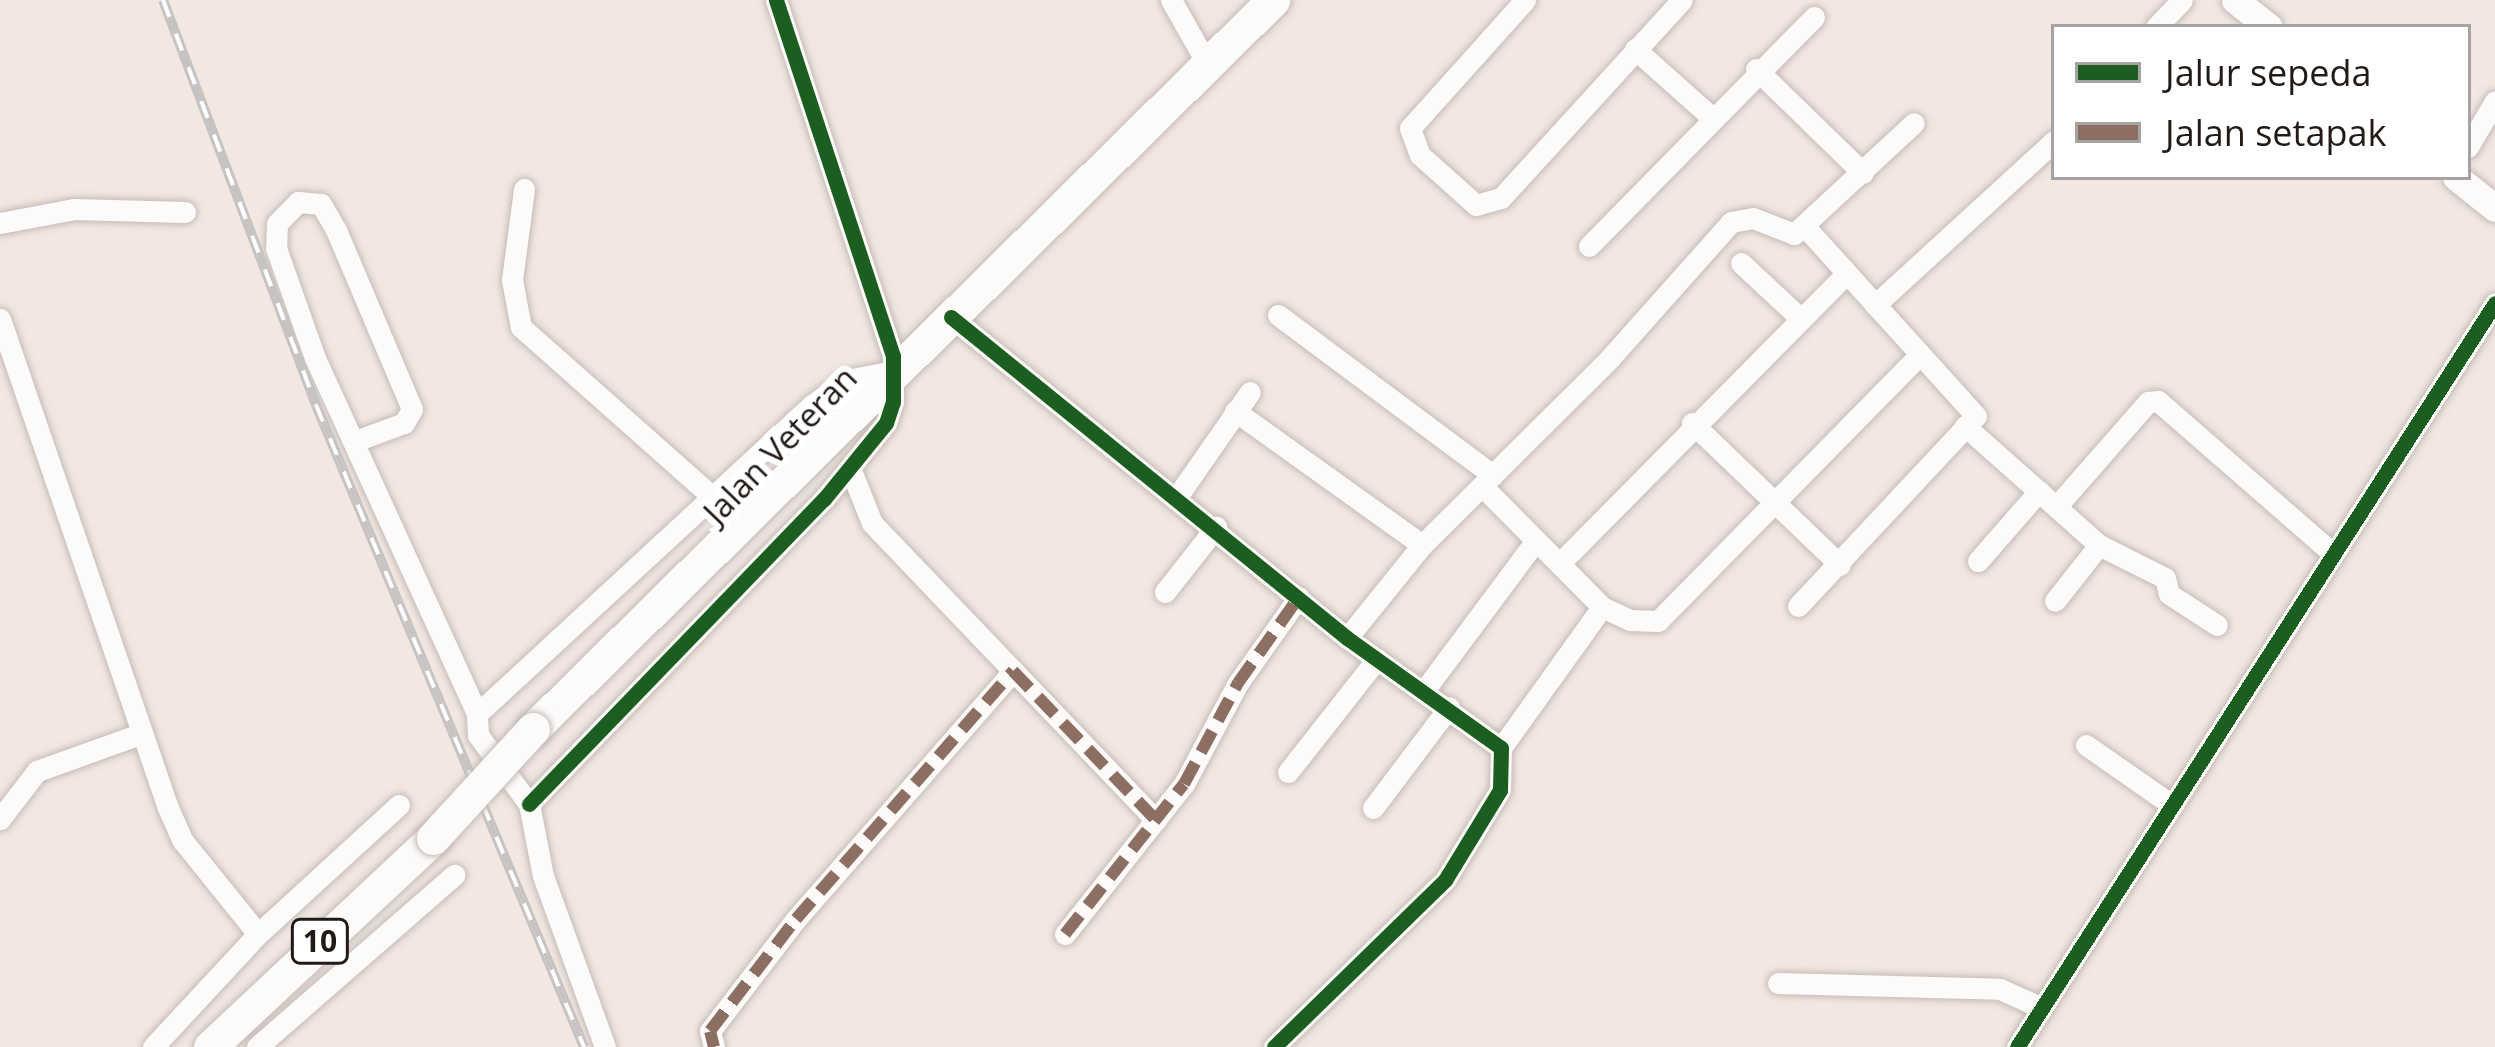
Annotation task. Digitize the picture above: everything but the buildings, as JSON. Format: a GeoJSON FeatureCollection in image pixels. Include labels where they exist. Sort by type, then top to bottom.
{"type":"FeatureCollection","features":[{"type":"Feature","properties":{"kind":"highway","name":"Jalan Veteran"},"geometry":{"type":"LineString","coordinates":[[210,1047],[433,838],[532,729],[755,518],[893,371],[1273,0]]}},
{"type":"Feature","properties":{"kind":"main road"},"geometry":{"type":"LineString","coordinates":[[2235,0],[2265,24]]}},
{"type":"Feature","properties":{"kind":"main road"},"geometry":{"type":"LineString","coordinates":[[2460,180],[2495,208]]}},
{"type":"Feature","properties":{"kind":"street"},"geometry":{"type":"LineString","coordinates":[[529,805],[850,468],[886,423],[893,371],[776,0]]}},
{"type":"Feature","properties":{"kind":"street"},"geometry":{"type":"LineString","coordinates":[[1171,0],[1208,65]]}},
{"type":"Feature","properties":{"kind":"street"},"geometry":{"type":"LineString","coordinates":[[1526,0],[1410,128],[1420,155],[1475,205],[1501,198],[1682,0]]}},
{"type":"Feature","properties":{"kind":"street"},"geometry":{"type":"LineString","coordinates":[[2159,24],[2182,0]]}},
{"type":"Feature","properties":{"kind":"street"},"geometry":{"type":"LineString","coordinates":[[1589,246],[1709,116],[1814,17]]}},
{"type":"Feature","properties":{"kind":"street"},"geometry":{"type":"LineString","coordinates":[[1634,49],[1709,116]]}},
{"type":"Feature","properties":{"kind":"street"},"geometry":{"type":"LineString","coordinates":[[1756,69],[1863,173]]}},
{"type":"Feature","properties":{"kind":"street"},"geometry":{"type":"LineString","coordinates":[[2471,142],[2495,101]]}},
{"type":"Feature","properties":{"kind":"street"},"geometry":{"type":"LineString","coordinates":[[1348,638],[1422,545],[1731,222],[1753,218],[1781,233],[1805,227],[1913,123]]}},
{"type":"Feature","properties":{"kind":"street"},"geometry":{"type":"LineString","coordinates":[[1875,305],[2051,144]]}},
{"type":"Feature","properties":{"kind":"street"},"geometry":{"type":"LineString","coordinates":[[524,189],[512,280],[521,327],[710,495]]}},
{"type":"Feature","properties":{"kind":"street"},"geometry":{"type":"LineString","coordinates":[[358,440],[404,423],[412,409],[336,230],[321,204],[298,202],[277,224],[276,248],[316,358],[358,440],[388,527],[477,714],[478,735],[529,805],[543,876],[605,1047]]}},
{"type":"Feature","properties":{"kind":"street"},"geometry":{"type":"LineString","coordinates":[[0,223],[53,212],[185,212]]}},
{"type":"Feature","properties":{"kind":"street"},"geometry":{"type":"LineString","coordinates":[[1798,606],[1965,426],[1976,408],[1917,357],[1805,227]]}},
{"type":"Feature","properties":{"kind":"street"},"geometry":{"type":"LineString","coordinates":[[1741,263],[1801,319]]}},
{"type":"Feature","properties":{"kind":"street"},"geometry":{"type":"LineString","coordinates":[[1560,563],[1692,423],[1845,275]]}},
{"type":"Feature","properties":{"kind":"street"},"geometry":{"type":"LineString","coordinates":[[2017,1047],[2330,551],[2495,303]]}},
{"type":"Feature","properties":{"kind":"street"},"geometry":{"type":"LineString","coordinates":[[1278,315],[1488,481],[1535,542],[1602,607],[1658,621],[1917,357]]}},
{"type":"Feature","properties":{"kind":"street"},"geometry":{"type":"LineString","coordinates":[[951,316],[1178,494],[1348,638],[1426,688],[1502,748]]}},
{"type":"Feature","properties":{"kind":"street"},"geometry":{"type":"LineString","coordinates":[[0,319],[140,734],[183,841],[258,934]]}},
{"type":"Feature","properties":{"kind":"street"},"geometry":{"type":"LineString","coordinates":[[477,714],[710,495],[847,380],[893,371]]}},
{"type":"Feature","properties":{"kind":"street"},"geometry":{"type":"LineString","coordinates":[[1178,494],[1250,392]]}},
{"type":"Feature","properties":{"kind":"street"},"geometry":{"type":"LineString","coordinates":[[2056,506],[2148,402],[2158,401],[2330,551]]}},
{"type":"Feature","properties":{"kind":"street"},"geometry":{"type":"LineString","coordinates":[[1235,411],[1422,545]]}},
{"type":"Feature","properties":{"kind":"street"},"geometry":{"type":"LineString","coordinates":[[1692,423],[1840,565]]}},
{"type":"Feature","properties":{"kind":"street"},"geometry":{"type":"LineString","coordinates":[[1965,426],[2099,545],[2165,578],[2169,594],[2217,625]]}},
{"type":"Feature","properties":{"kind":"street"},"geometry":{"type":"LineString","coordinates":[[850,468],[872,523],[1156,820]]}},
{"type":"Feature","properties":{"kind":"street"},"geometry":{"type":"LineString","coordinates":[[1978,561],[2038,490]]}},
{"type":"Feature","properties":{"kind":"street"},"geometry":{"type":"LineString","coordinates":[[1165,592],[1216,527]]}},
{"type":"Feature","properties":{"kind":"street"},"geometry":{"type":"LineString","coordinates":[[1426,688],[1535,542]]}},
{"type":"Feature","properties":{"kind":"street"},"geometry":{"type":"LineString","coordinates":[[2055,601],[2099,545]]}},
{"type":"Feature","properties":{"kind":"street"},"geometry":{"type":"LineString","coordinates":[[1065,934],[1156,820],[1299,597]]}},
{"type":"Feature","properties":{"kind":"street"},"geometry":{"type":"LineString","coordinates":[[1274,1047],[1444,880],[1500,790],[1502,748],[1602,607]]}},
{"type":"Feature","properties":{"kind":"street"},"geometry":{"type":"LineString","coordinates":[[1288,772],[1377,659]]}},
{"type":"Feature","properties":{"kind":"street"},"geometry":{"type":"LineString","coordinates":[[714,1047],[710,1030],[796,919],[1013,671]]}},
{"type":"Feature","properties":{"kind":"street"},"geometry":{"type":"LineString","coordinates":[[1373,808],[1449,707]]}},
{"type":"Feature","properties":{"kind":"street"},"geometry":{"type":"LineString","coordinates":[[0,819],[38,771],[140,734]]}},
{"type":"Feature","properties":{"kind":"street"},"geometry":{"type":"LineString","coordinates":[[2086,745],[2169,803]]}},
{"type":"Feature","properties":{"kind":"street"},"geometry":{"type":"LineString","coordinates":[[153,1047],[258,934],[399,805]]}},
{"type":"Feature","properties":{"kind":"street"},"geometry":{"type":"LineString","coordinates":[[257,1047],[454,875]]}},
{"type":"Feature","properties":{"kind":"street"},"geometry":{"type":"LineString","coordinates":[[1778,983],[2000,989],[2042,1008]]}},
{"type":"Feature","properties":{"kind":"railway"},"geometry":{"type":"LineString","coordinates":[[163,0],[316,405],[584,1047]]}},
{"type":"Feature","properties":{"kind":"marked path"},"geometry":{"type":"LineString","coordinates":[[1065,934],[1184,784],[1238,683],[1299,597]]}},
{"type":"Feature","properties":{"kind":"marked path"},"geometry":{"type":"LineString","coordinates":[[714,1047],[710,1031],[796,919],[1013,671],[1156,820]]}},
{"type":"Feature","properties":{"kind":"cycle path"},"geometry":{"type":"LineString","coordinates":[[529,804],[824,499],[886,423],[893,402],[893,356],[776,0]]}},
{"type":"Feature","properties":{"kind":"cycle path"},"geometry":{"type":"LineString","coordinates":[[2017,1047],[2495,303]]}},
{"type":"Feature","properties":{"kind":"cycle path"},"geometry":{"type":"LineString","coordinates":[[951,317],[1347,638],[1501,748],[1500,790],[1445,880],[1274,1047]]}}]}
